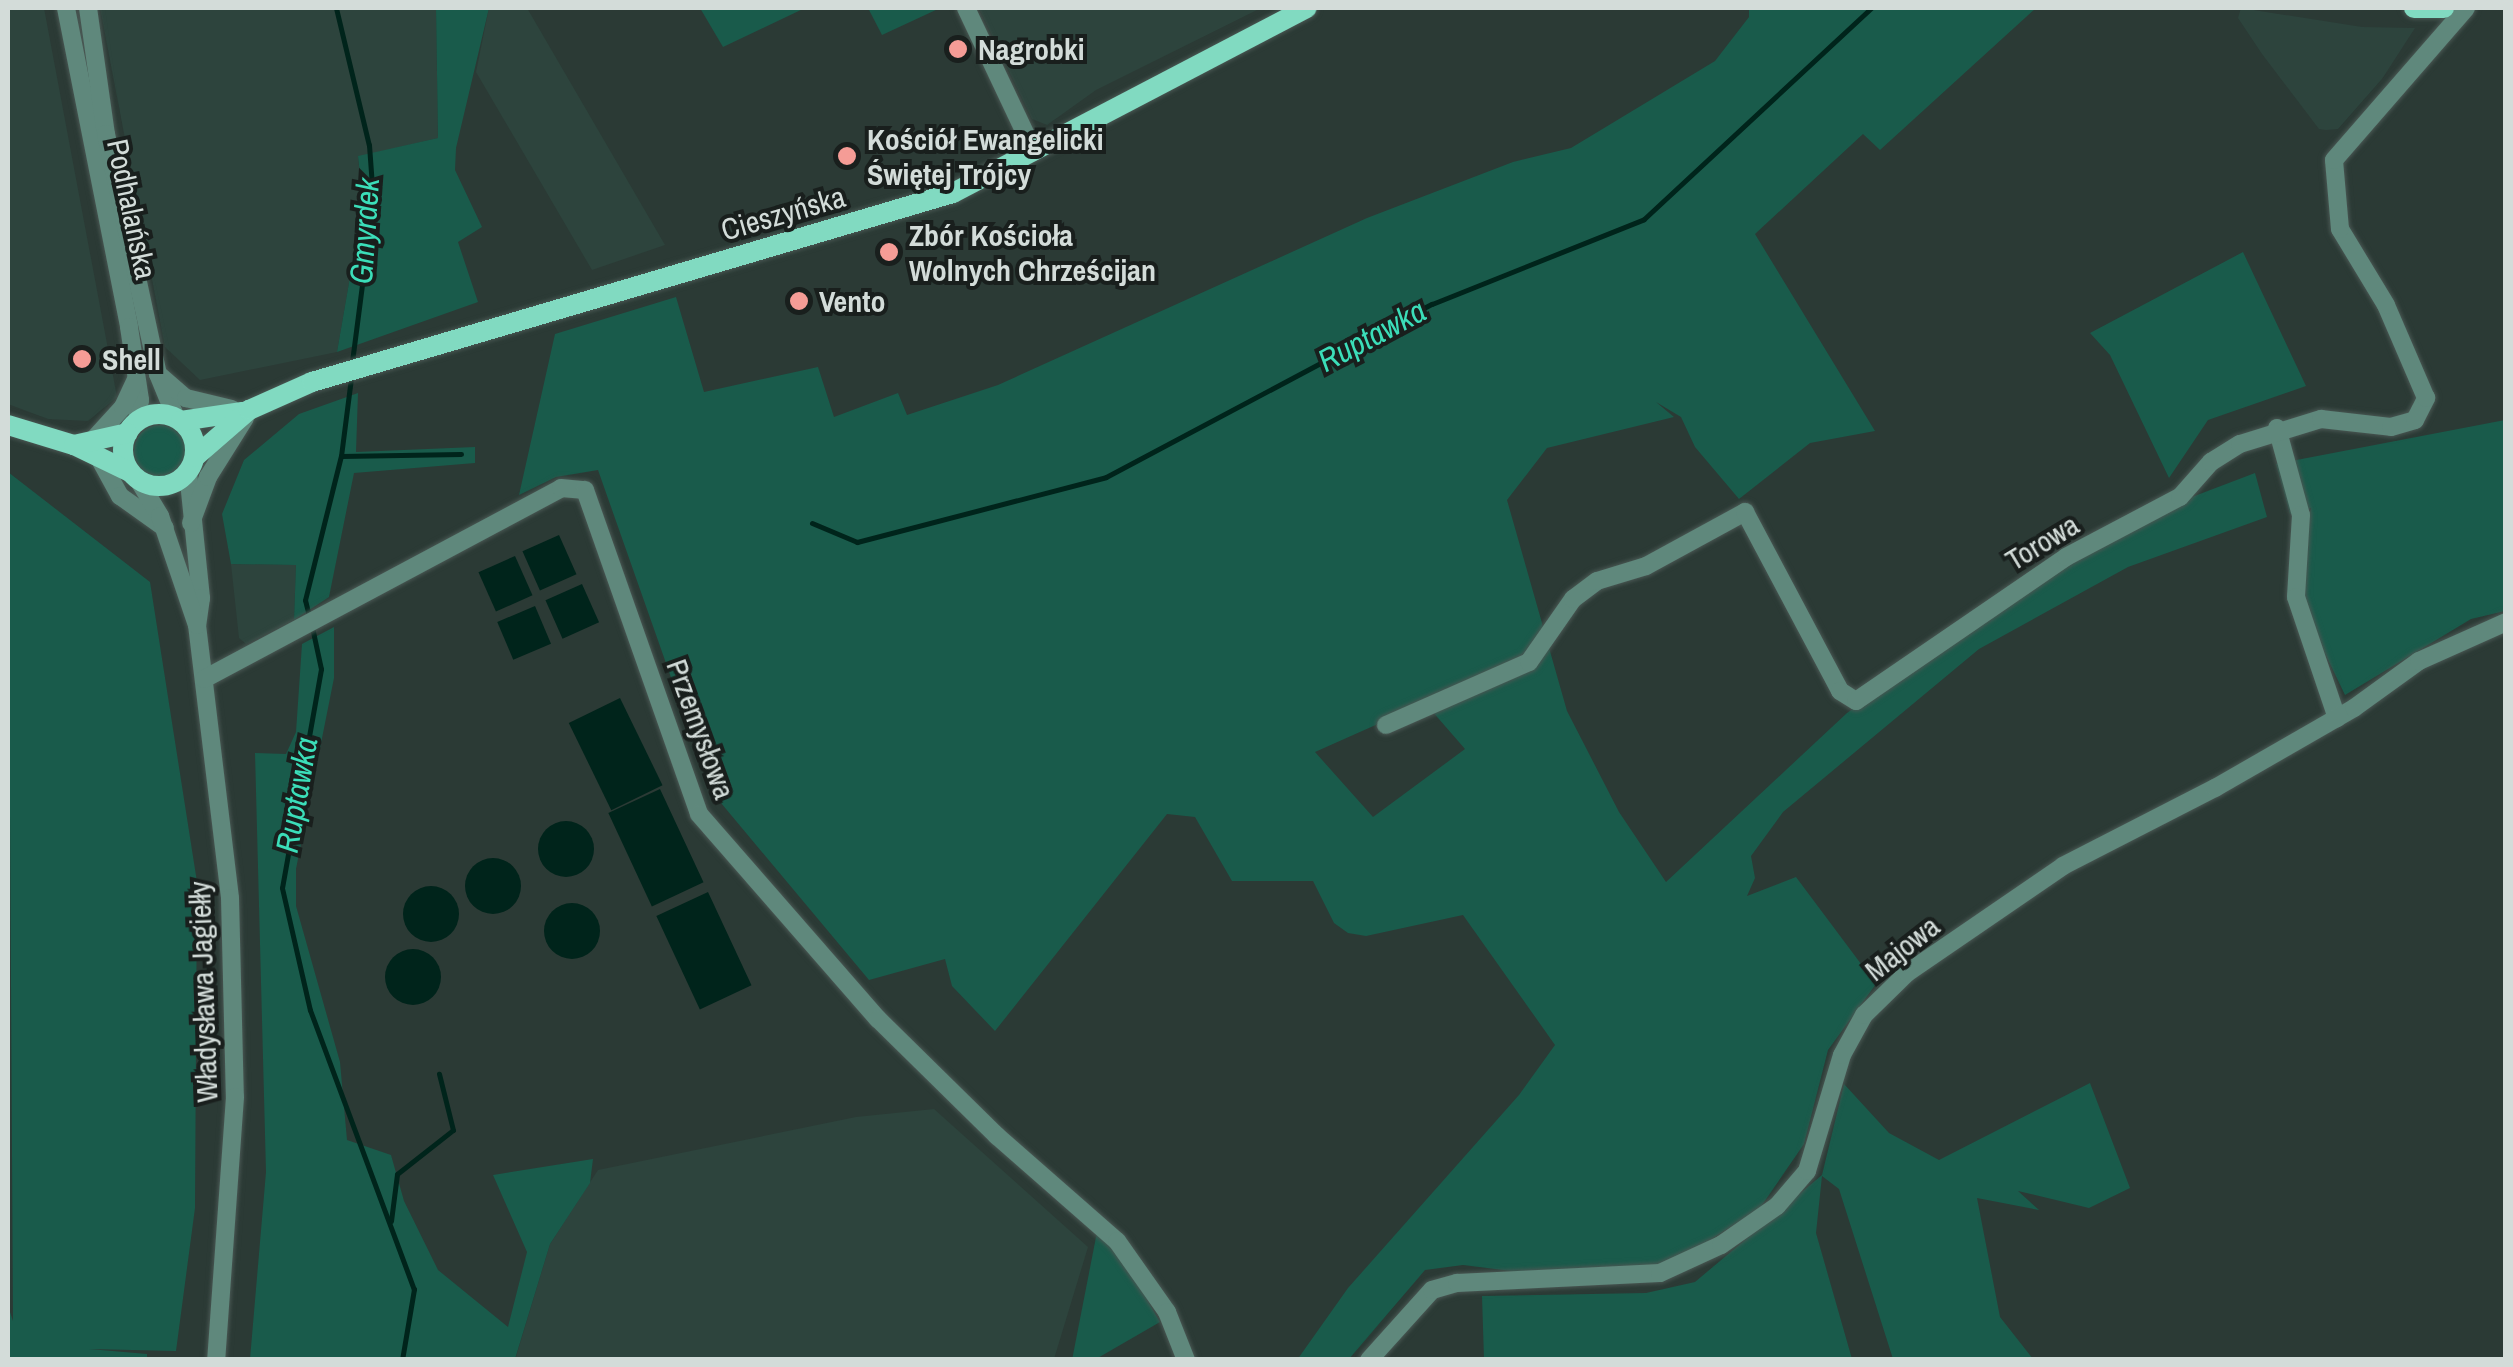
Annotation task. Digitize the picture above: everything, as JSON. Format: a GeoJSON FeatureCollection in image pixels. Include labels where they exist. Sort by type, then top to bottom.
{"type":"FeatureCollection","features":[{"type":"Feature","properties":{"kind":"main road","name":"Cieszyńska"},"geometry":{"type":"LineString","coordinates":[[179,420],[249,410],[325,378],[379,361],[913,207],[1034,152],[1307,8]]}},
{"type":"Feature","properties":{"kind":"main road"},"geometry":{"type":"LineString","coordinates":[[2414,8],[2444,8]]}},
{"type":"Feature","properties":{"kind":"main road","name":"Cieszyńska"},"geometry":{"type":"LineString","coordinates":[[191,464],[249,410]]}},
{"type":"Feature","properties":{"kind":"main road"},"geometry":{"type":"LineString","coordinates":[[8,425],[88,448],[134,476],[165,486],[191,464],[193,437],[179,420],[153,415],[88,448]]}},
{"type":"Feature","properties":{"kind":"main road"},"geometry":{"type":"LineString","coordinates":[[132,428],[123,453],[134,476]]}},
{"type":"Feature","properties":{"kind":"street","name":"Podhalańska"},"geometry":{"type":"LineString","coordinates":[[66,8],[136,378],[132,428]]}},
{"type":"Feature","properties":{"kind":"street","name":"Podhalańska"},"geometry":{"type":"LineString","coordinates":[[88,8],[106,134],[158,374],[179,420]]}},
{"type":"Feature","properties":{"kind":"street"},"geometry":{"type":"LineString","coordinates":[[966,8],[1034,152]]}},
{"type":"Feature","properties":{"kind":"street","name":"Torowa"},"geometry":{"type":"LineString","coordinates":[[1386,725],[1529,662],[1573,599],[1598,581],[1646,566],[1745,512],[1840,691],[1856,701],[2066,557],[2180,498],[2226,451],[2276,428],[2321,419],[2391,427],[2415,420],[2424,408],[2416,369],[2386,305],[2340,229],[2331,180],[2334,160],[2348,137],[2466,8]]}},
{"type":"Feature","properties":{"kind":"street"},"geometry":{"type":"LineString","coordinates":[[158,374],[198,403],[249,410],[208,477],[190,528]]}},
{"type":"Feature","properties":{"kind":"street"},"geometry":{"type":"LineString","coordinates":[[136,378],[123,407],[88,448],[128,504],[166,528]]}},
{"type":"Feature","properties":{"kind":"street"},"geometry":{"type":"LineString","coordinates":[[2276,428],[2300,515],[2296,597],[2337,718]]}},
{"type":"Feature","properties":{"kind":"street","name":"Władysława Jagiełły"},"geometry":{"type":"LineString","coordinates":[[191,464],[190,528],[201,598],[197,624],[230,898],[236,1097],[216,1360]]}},
{"type":"Feature","properties":{"kind":"street","name":"Władysława Jagiełły"},"geometry":{"type":"LineString","coordinates":[[134,476],[166,528],[183,598],[197,624]]}},
{"type":"Feature","properties":{"kind":"street","name":"Przemysłowa"},"geometry":{"type":"LineString","coordinates":[[204,679],[322,620],[561,488],[585,490],[699,814],[878,1018],[997,1136],[1117,1240],[1168,1312],[1186,1360]]}},
{"type":"Feature","properties":{"kind":"street","name":"Majowa"},"geometry":{"type":"LineString","coordinates":[[1369,1360],[1432,1290],[1457,1283],[1660,1273],[1722,1245],[1777,1206],[1807,1170],[1842,1055],[1864,1015],[1907,973],[2063,866],[2337,718],[2419,662],[2506,622]]}},
{"type":"Feature","properties":{"kind":"shaded area"},"geometry":{"type":"Polygon","coordinates":[[[8,8],[44,8],[117,397],[88,421],[48,419],[8,404],[8,8]]]}},
{"type":"Feature","properties":{"kind":"shaded area"},"geometry":{"type":"Polygon","coordinates":[[[100,8],[436,8],[438,138],[358,157],[363,202],[337,352],[200,380],[165,347],[100,8]]]}},
{"type":"Feature","properties":{"kind":"shaded area"},"geometry":{"type":"Polygon","coordinates":[[[436,8],[489,8],[456,148],[455,170],[482,227],[458,242],[478,302],[337,352],[363,202],[358,156],[438,138],[436,8]]]}},
{"type":"Feature","properties":{"kind":"shaded area"},"geometry":{"type":"Polygon","coordinates":[[[489,8],[527,8],[665,245],[592,270],[476,72],[489,8]]]}},
{"type":"Feature","properties":{"kind":"shaded area"},"geometry":{"type":"Polygon","coordinates":[[[700,8],[805,8],[723,47],[700,8]]]}},
{"type":"Feature","properties":{"kind":"shaded area"},"geometry":{"type":"Polygon","coordinates":[[[868,8],[937,8],[938,9],[882,35],[868,8]]]}},
{"type":"Feature","properties":{"kind":"shaded area"},"geometry":{"type":"Polygon","coordinates":[[[979,8],[1261,8],[1096,90],[1047,125],[1032,119],[979,8]]]}},
{"type":"Feature","properties":{"kind":"shaded area"},"geometry":{"type":"Polygon","coordinates":[[[1749,8],[2036,8],[1880,150],[1863,134],[1755,234],[1875,431],[1810,443],[1739,499],[1695,447],[1681,417],[1656,402],[1674,417],[1547,448],[1507,500],[1567,711],[1619,812],[1666,882],[1847,713],[2002,602],[2184,500],[2255,473],[2267,517],[2128,567],[1979,649],[1783,812],[1751,856],[1755,878],[1747,896],[1796,877],[1876,984],[1828,1050],[1804,1144],[1760,1208],[1668,1267],[1559,1277],[1463,1265],[1425,1270],[1349,1359],[1297,1360],[1348,1288],[1519,1095],[1555,1045],[1463,915],[1366,936],[1348,933],[1334,923],[1313,881],[1232,881],[1195,817],[1167,814],[995,1031],[952,986],[945,959],[869,980],[711,791],[598,470],[556,477],[519,495],[555,334],[676,297],[704,392],[818,367],[834,417],[898,393],[907,415],[998,385],[1367,218],[1513,162],[1571,148],[1715,61],[1749,17],[1749,8]],[[1425,703],[1315,752],[1373,817],[1465,749],[1425,703]]]}},
{"type":"Feature","properties":{"kind":"shaded area"},"geometry":{"type":"Polygon","coordinates":[[[2241,8],[2362,27],[2415,28],[2382,79],[2338,129],[2326,130],[2319,129],[2262,54],[2238,18],[2241,8]]]}},
{"type":"Feature","properties":{"kind":"shaded area"},"geometry":{"type":"Polygon","coordinates":[[[2243,252],[2306,386],[2208,420],[2169,478],[2110,355],[2090,333],[2243,252]]]}},
{"type":"Feature","properties":{"kind":"shaded area"},"geometry":{"type":"Polygon","coordinates":[[[358,393],[356,452],[475,447],[475,463],[354,473],[329,597],[294,620],[296,565],[231,564],[222,514],[244,460],[299,414],[358,393]]]}},
{"type":"Feature","properties":{"kind":"shaded area"},"geometry":{"type":"Polygon","coordinates":[[[2505,420],[2505,611],[2471,619],[2345,695],[2294,589],[2311,508],[2290,514],[2276,464],[2505,420]]]}},
{"type":"Feature","properties":{"kind":"shaded area"},"geometry":{"type":"Polygon","coordinates":[[[160,425],[178,433],[186,451],[178,469],[160,477],[142,469],[134,451],[142,433],[160,425]]]}},
{"type":"Feature","properties":{"kind":"shaded area"},"geometry":{"type":"Polygon","coordinates":[[[8,472],[150,582],[197,882],[195,1208],[176,1351],[89,1349],[147,1354],[147,1359],[8,1359],[8,1306],[13,1321],[8,472]]]}},
{"type":"Feature","properties":{"kind":"shaded area"},"geometry":{"type":"Polygon","coordinates":[[[559,535],[576,574],[540,591],[522,551],[559,535]]]}},
{"type":"Feature","properties":{"kind":"shaded area"},"geometry":{"type":"Polygon","coordinates":[[[515,556],[532,595],[496,612],[478,572],[515,556]]]}},
{"type":"Feature","properties":{"kind":"shaded area"},"geometry":{"type":"Polygon","coordinates":[[[231,564],[296,565],[294,620],[246,644],[239,638],[231,564]]]}},
{"type":"Feature","properties":{"kind":"shaded area"},"geometry":{"type":"Polygon","coordinates":[[[582,584],[599,622],[563,639],[545,600],[582,584]]]}},
{"type":"Feature","properties":{"kind":"shaded area"},"geometry":{"type":"Polygon","coordinates":[[[535,606],[551,644],[513,660],[497,622],[535,606]]]}},
{"type":"Feature","properties":{"kind":"shaded area"},"geometry":{"type":"Polygon","coordinates":[[[334,627],[334,678],[296,869],[296,906],[340,1062],[347,1140],[391,1155],[404,1201],[438,1270],[508,1327],[527,1252],[493,1175],[593,1159],[590,1183],[550,1244],[515,1359],[250,1359],[266,1172],[255,753],[286,754],[296,732],[302,644],[334,627]]]}},
{"type":"Feature","properties":{"kind":"shaded area"},"geometry":{"type":"Polygon","coordinates":[[[620,698],[663,785],[611,810],[569,723],[620,698]]]}},
{"type":"Feature","properties":{"kind":"shaded area"},"geometry":{"type":"Polygon","coordinates":[[[660,789],[704,882],[652,906],[608,813],[660,789]]]}},
{"type":"Feature","properties":{"kind":"shaded area"},"geometry":{"type":"Polygon","coordinates":[[[566,821],[586,829],[594,849],[586,869],[566,877],[546,869],[538,849],[546,829],[566,821]]]}},
{"type":"Feature","properties":{"kind":"shaded area"},"geometry":{"type":"Polygon","coordinates":[[[493,858],[513,866],[521,886],[513,906],[493,914],[473,906],[465,886],[473,866],[493,858]]]}},
{"type":"Feature","properties":{"kind":"shaded area"},"geometry":{"type":"Polygon","coordinates":[[[431,886],[451,894],[459,914],[451,934],[431,942],[411,934],[403,914],[411,894],[431,886]]]}},
{"type":"Feature","properties":{"kind":"shaded area"},"geometry":{"type":"Polygon","coordinates":[[[708,892],[752,985],[700,1009],[656,916],[708,892]]]}},
{"type":"Feature","properties":{"kind":"shaded area"},"geometry":{"type":"Polygon","coordinates":[[[572,903],[592,911],[600,931],[592,951],[572,959],[552,951],[544,931],[552,911],[572,903]]]}},
{"type":"Feature","properties":{"kind":"shaded area"},"geometry":{"type":"Polygon","coordinates":[[[413,949],[433,957],[441,977],[433,997],[413,1005],[393,997],[385,977],[393,957],[413,949]]]}},
{"type":"Feature","properties":{"kind":"shaded area"},"geometry":{"type":"Polygon","coordinates":[[[2090,1083],[2130,1188],[2089,1208],[2018,1191],[2039,1210],[1977,1198],[2000,1317],[2033,1359],[1893,1359],[1839,1189],[1822,1176],[1816,1233],[1852,1359],[1484,1359],[1482,1296],[1646,1293],[1695,1282],[1822,1175],[1844,1084],[1889,1133],[1939,1160],[2090,1083]]]}},
{"type":"Feature","properties":{"kind":"shaded area"},"geometry":{"type":"Polygon","coordinates":[[[934,1109],[1088,1247],[1054,1359],[515,1360],[550,1244],[598,1170],[856,1117],[934,1109]]]}},
{"type":"Feature","properties":{"kind":"shaded area"},"geometry":{"type":"Polygon","coordinates":[[[1097,1232],[1128,1267],[1160,1322],[1096,1359],[1072,1360],[1097,1232]]]}},
{"type":"Feature","properties":{"kind":"waterway","name":"Gmyrdek"},"geometry":{"type":"LineString","coordinates":[[336,8],[369,145],[373,200],[352,362]]}},
{"type":"Feature","properties":{"kind":"waterway","name":"Ruptawka"},"geometry":{"type":"LineString","coordinates":[[812,523],[857,542],[1106,477],[1432,304],[1644,219],[1871,8]]}},
{"type":"Feature","properties":{"kind":"waterway","name":"Ruptawka"},"geometry":{"type":"LineString","coordinates":[[309,616],[305,600],[341,456],[351,378]]}},
{"type":"Feature","properties":{"kind":"waterway","name":"Ruptawka"},"geometry":{"type":"LineString","coordinates":[[341,456],[461,454]]}},
{"type":"Feature","properties":{"kind":"waterway","name":"Ruptawka"},"geometry":{"type":"LineString","coordinates":[[312,627],[321,669],[282,888],[310,1010],[414,1289],[402,1360]]}},
{"type":"Feature","properties":{"kind":"waterway"},"geometry":{"type":"LineString","coordinates":[[391,1221],[397,1174],[453,1130],[439,1074]]}},
{"type":"Feature","properties":{"kind":"place","name":"Nagrobki"},"geometry":{"type":"Point","coordinates":[958,49]}},
{"type":"Feature","properties":{"kind":"place","name":"Kościół Ewangelicki Świętej Trójcy"},"geometry":{"type":"Point","coordinates":[847,156]}},
{"type":"Feature","properties":{"kind":"place","name":"Zbór Kościoła Wolnych Chrześcijan"},"geometry":{"type":"Point","coordinates":[889,252]}},
{"type":"Feature","properties":{"kind":"place","name":"Vento"},"geometry":{"type":"Point","coordinates":[799,301]}},
{"type":"Feature","properties":{"kind":"place","name":"Shell"},"geometry":{"type":"Point","coordinates":[82,359]}}]}
